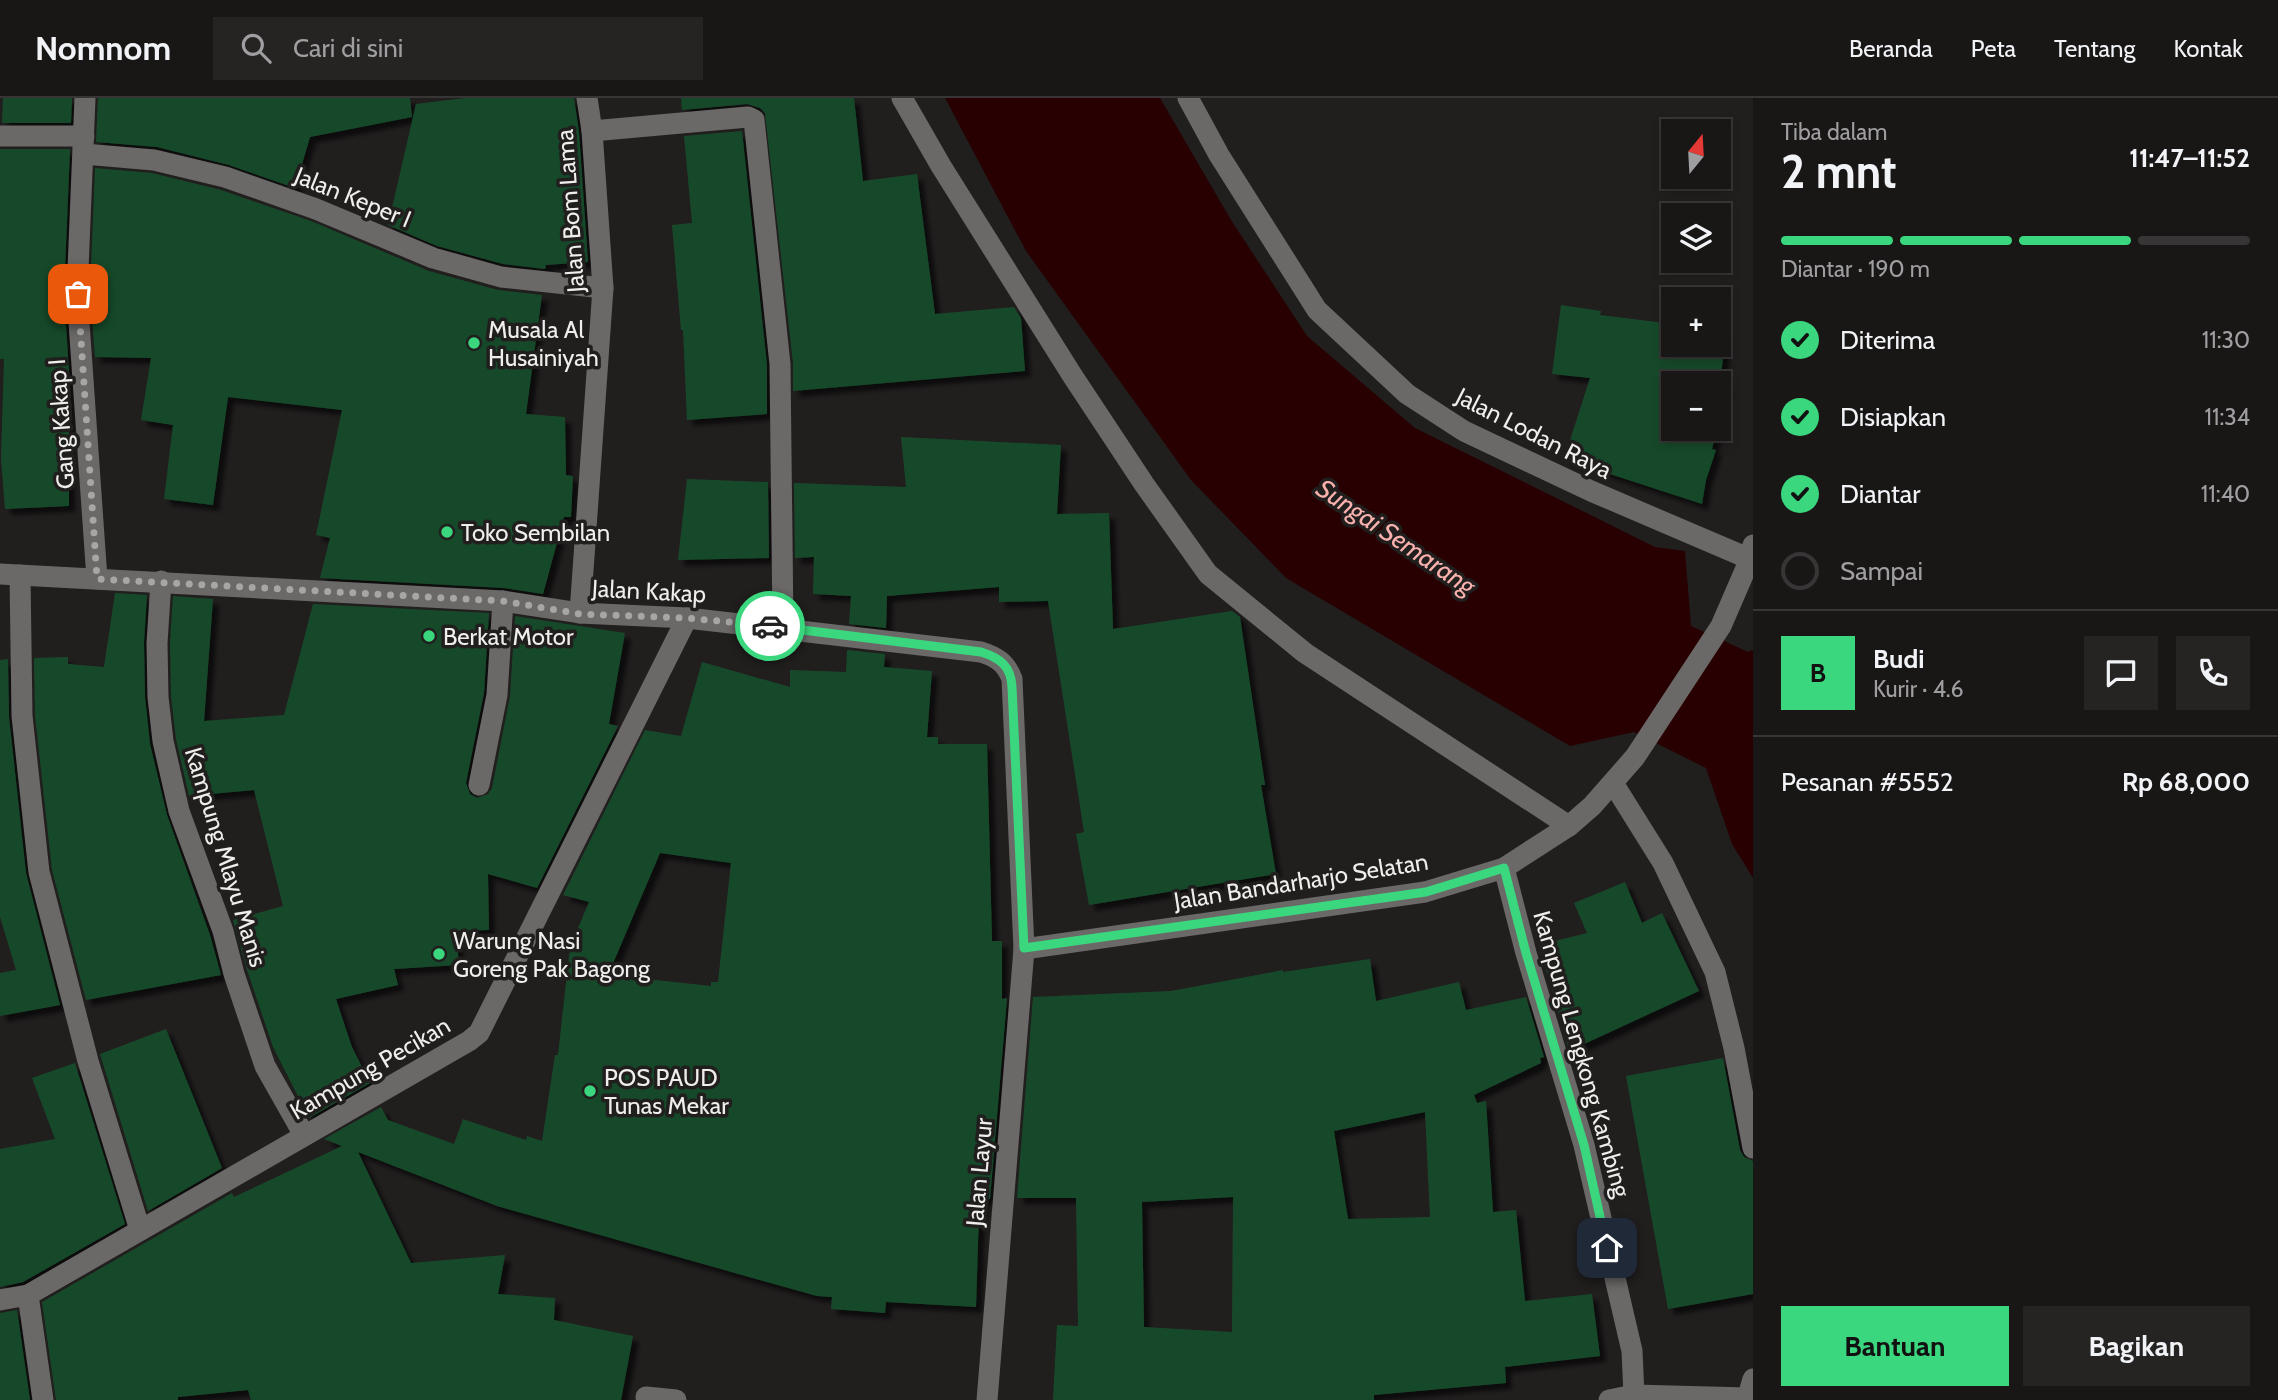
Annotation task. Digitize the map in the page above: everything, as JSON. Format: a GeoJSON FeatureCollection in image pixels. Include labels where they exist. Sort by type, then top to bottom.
{"type":"FeatureCollection","features":[{"type":"Feature","properties":{"kind":"street","name":"Gang Kakap I"},"geometry":{"type":"LineString","coordinates":[[85,98],[78,294],[97,579]]}},
{"type":"Feature","properties":{"kind":"street","name":"Jalan Bom Lama"},"geometry":{"type":"LineString","coordinates":[[580,614],[603,288],[592,131],[587,98]]}},
{"type":"Feature","properties":{"kind":"street"},"geometry":{"type":"LineString","coordinates":[[902,98],[941,166],[1072,375],[1208,575],[1304,653],[1569,826]]}},
{"type":"Feature","properties":{"kind":"street","name":"Jalan Lodan Raya"},"geometry":{"type":"LineString","coordinates":[[1188,98],[1219,155],[1317,310],[1408,394],[1464,431],[1616,503],[1752,552]]}},
{"type":"Feature","properties":{"kind":"street"},"geometry":{"type":"LineString","coordinates":[[592,131],[748,117],[754,120],[780,364],[783,627]]}},
{"type":"Feature","properties":{"kind":"street","name":"Jalan Keper I"},"geometry":{"type":"LineString","coordinates":[[0,136],[84,145],[225,177],[316,209],[433,258],[501,277],[603,288]]}},
{"type":"Feature","properties":{"kind":"street","name":"Jalan Bandarharjo Selatan"},"geometry":{"type":"LineString","coordinates":[[1024,948],[1426,892],[1504,868],[1569,826],[1592,806],[1635,757],[1721,626],[1752,552]]}},
{"type":"Feature","properties":{"kind":"street"},"geometry":{"type":"LineString","coordinates":[[10,574],[39,872],[88,1061],[140,1230]]}},
{"type":"Feature","properties":{"kind":"street","name":"Jalan Kakap"},"geometry":{"type":"LineString","coordinates":[[10,574],[503,601],[580,614],[687,618],[783,627],[981,652],[999,659],[1012,679],[1024,948]]}},
{"type":"Feature","properties":{"kind":"street","name":"Kampung Mlayu Manis"},"geometry":{"type":"LineString","coordinates":[[161,581],[157,643],[158,697],[163,741],[179,811],[223,931],[234,974],[265,1066],[304,1135]]}},
{"type":"Feature","properties":{"kind":"street"},"geometry":{"type":"LineString","coordinates":[[479,785],[497,695],[503,601]]}},
{"type":"Feature","properties":{"kind":"street","name":"Kampung Pecikan"},"geometry":{"type":"LineString","coordinates":[[0,1300],[28,1295],[470,1041],[479,1033],[687,618]]}},
{"type":"Feature","properties":{"kind":"street"},"geometry":{"type":"LineString","coordinates":[[1613,783],[1663,863],[1715,972],[1734,1048],[1753,1148]]}},
{"type":"Feature","properties":{"kind":"street","name":"Kampung Lengkong Kambing"},"geometry":{"type":"LineString","coordinates":[[1504,868],[1526,953],[1584,1145],[1632,1351],[1634,1395]]}},
{"type":"Feature","properties":{"kind":"street","name":"Jalan Layur"},"geometry":{"type":"LineString","coordinates":[[987,1400],[1024,948]]}},
{"type":"Feature","properties":{"kind":"street"},"geometry":{"type":"LineString","coordinates":[[28,1295],[43,1400]]}},
{"type":"Feature","properties":{"kind":"street"},"geometry":{"type":"LineString","coordinates":[[1609,1400],[1634,1395],[1749,1392]]}},
{"type":"Feature","properties":{"kind":"street"},"geometry":{"type":"LineString","coordinates":[[646,1396],[676,1400]]}},
{"type":"Feature","properties":{"kind":"water","name":"Sungai Semarang"},"geometry":{"type":"Polygon","coordinates":[[[945,98],[1160,98],[1231,220],[1307,336],[1415,428],[1655,547],[1685,551],[1691,626],[1748,652],[1753,650],[1753,878],[1732,844],[1706,768],[1634,732],[1570,746],[1286,578],[1191,480],[1026,251],[945,98]]]}},
{"type":"Feature","properties":{"kind":"building"},"geometry":{"type":"Polygon","coordinates":[[[3,98],[72,98],[71,123],[2,123],[3,98]]]}},
{"type":"Feature","properties":{"kind":"building"},"geometry":{"type":"Polygon","coordinates":[[[98,98],[410,98],[412,117],[310,137],[295,188],[229,165],[157,147],[96,142],[98,98]]]}},
{"type":"Feature","properties":{"kind":"building"},"geometry":{"type":"Polygon","coordinates":[[[465,98],[574,98],[588,262],[546,265],[545,269],[503,264],[437,246],[388,225],[416,104],[465,98]]]}},
{"type":"Feature","properties":{"kind":"building"},"geometry":{"type":"Polygon","coordinates":[[[681,98],[854,98],[863,181],[917,174],[935,314],[1014,307],[1021,318],[1025,371],[793,391],[793,363],[765,113],[760,108],[747,104],[682,110],[681,98]]]}},
{"type":"Feature","properties":{"kind":"building"},"geometry":{"type":"Polygon","coordinates":[[[742,131],[767,365],[767,414],[687,420],[683,330],[672,225],[692,223],[684,136],[742,131]]]}},
{"type":"Feature","properties":{"kind":"building"},"geometry":{"type":"Polygon","coordinates":[[[0,149],[70,149],[64,293],[69,372],[69,506],[5,509],[1,459],[4,359],[0,359],[0,149]]]}},
{"type":"Feature","properties":{"kind":"building"},"geometry":{"type":"Polygon","coordinates":[[[95,168],[152,173],[221,190],[311,221],[429,271],[498,290],[542,295],[526,414],[565,417],[566,475],[573,476],[571,517],[564,517],[543,594],[504,588],[320,578],[330,538],[316,535],[342,410],[228,397],[213,505],[164,499],[173,425],[141,420],[151,358],[95,357],[90,294],[95,168]]]}},
{"type":"Feature","properties":{"kind":"building"},"geometry":{"type":"Polygon","coordinates":[[[1561,305],[1601,311],[1600,315],[1661,323],[1661,357],[1723,357],[1722,371],[1661,371],[1661,441],[1714,441],[1712,449],[1716,450],[1706,480],[1702,504],[1564,459],[1590,378],[1552,374],[1561,305]]]}},
{"type":"Feature","properties":{"kind":"building"},"geometry":{"type":"Polygon","coordinates":[[[901,437],[1061,445],[1057,514],[1109,513],[1113,629],[1232,611],[1240,617],[1265,785],[1261,785],[1276,874],[1089,905],[1076,834],[1084,832],[1048,601],[999,602],[999,587],[887,596],[886,628],[849,624],[851,596],[813,594],[814,557],[795,558],[794,483],[906,487],[901,437]]]}},
{"type":"Feature","properties":{"kind":"building"},"geometry":{"type":"Polygon","coordinates":[[[687,479],[768,482],[769,558],[678,560],[687,479]]]}},
{"type":"Feature","properties":{"kind":"building"},"geometry":{"type":"Polygon","coordinates":[[[115,593],[147,595],[145,697],[150,744],[167,815],[210,935],[221,975],[86,1000],[52,870],[35,715],[34,658],[68,657],[68,664],[104,667],[115,593]]]}},
{"type":"Feature","properties":{"kind":"building"},"geometry":{"type":"Polygon","coordinates":[[[173,596],[213,599],[204,721],[284,715],[313,604],[489,613],[484,693],[466,783],[470,794],[477,798],[488,794],[492,788],[510,696],[515,616],[625,633],[609,724],[618,726],[537,888],[488,874],[489,930],[456,931],[459,965],[394,969],[398,985],[336,999],[352,1047],[370,1083],[309,1118],[273,1047],[233,920],[283,906],[254,790],[189,796],[176,739],[171,696],[173,596]]]}},
{"type":"Feature","properties":{"kind":"building"},"geometry":{"type":"Polygon","coordinates":[[[847,650],[885,654],[884,667],[932,671],[927,737],[938,737],[938,744],[987,744],[992,941],[1002,941],[1002,999],[1007,998],[990,1199],[983,1199],[982,1212],[979,1212],[976,1307],[886,1302],[885,1313],[831,1309],[832,1297],[817,1296],[497,1206],[358,1152],[411,1263],[505,1255],[498,1294],[555,1298],[554,1320],[633,1336],[621,1400],[251,1400],[248,1390],[178,1397],[178,1400],[56,1400],[42,1302],[232,1193],[234,1197],[342,1146],[324,1139],[381,1107],[388,1120],[454,1144],[463,1119],[526,1140],[527,1136],[542,1141],[555,1055],[558,1055],[570,947],[589,902],[563,895],[645,730],[681,736],[702,662],[790,687],[790,670],[846,672],[847,650]],[[660,853],[608,975],[711,986],[711,982],[718,982],[731,863],[660,853]]]}},
{"type":"Feature","properties":{"kind":"building"},"geometry":{"type":"Polygon","coordinates":[[[8,659],[9,717],[26,873],[60,1005],[0,1016],[0,973],[16,970],[0,917],[0,660],[8,659]]]}},
{"type":"Feature","properties":{"kind":"building"},"geometry":{"type":"Polygon","coordinates":[[[1625,882],[1642,923],[1662,913],[1699,991],[1569,1051],[1539,945],[1587,933],[1574,903],[1625,882]]]}},
{"type":"Feature","properties":{"kind":"building"},"geometry":{"type":"Polygon","coordinates":[[[1370,959],[1376,1001],[1459,982],[1466,1010],[1526,997],[1544,1057],[1540,1058],[1541,1063],[1474,1095],[1477,1103],[1486,1101],[1493,1212],[1516,1210],[1525,1301],[1592,1294],[1600,1356],[1505,1367],[1506,1383],[1374,1395],[1374,1400],[1053,1400],[1057,1325],[1078,1326],[1076,1198],[1017,1198],[1033,997],[1171,991],[1370,959]],[[1425,1112],[1334,1131],[1348,1219],[1430,1217],[1425,1112]],[[1233,1197],[1142,1202],[1144,1327],[1232,1332],[1233,1197]]]}},
{"type":"Feature","properties":{"kind":"building"},"geometry":{"type":"Polygon","coordinates":[[[166,1029],[222,1168],[148,1211],[100,1054],[166,1029]]]}},
{"type":"Feature","properties":{"kind":"building"},"geometry":{"type":"Polygon","coordinates":[[[1723,1058],[1740,1150],[1744,1157],[1753,1161],[1753,1294],[1668,1309],[1626,1076],[1723,1058]]]}},
{"type":"Feature","properties":{"kind":"building"},"geometry":{"type":"Polygon","coordinates":[[[75,1063],[125,1224],[23,1282],[0,1287],[0,1149],[55,1139],[32,1078],[75,1063]]]}},
{"type":"Feature","properties":{"kind":"building"},"geometry":{"type":"Polygon","coordinates":[[[17,1310],[30,1400],[0,1400],[0,1313],[17,1310]]]}},
{"type":"Feature","properties":{"kind":"way so far"},"geometry":{"type":"LineString","coordinates":[[78,294],[97,579],[503,601],[580,614],[687,618],[770,626]]}},
{"type":"Feature","properties":{"kind":"place","name":"Musala Al Husainiyah"},"geometry":{"type":"Point","coordinates":[474,343]}},
{"type":"Feature","properties":{"kind":"place","name":"Toko Sembilan"},"geometry":{"type":"Point","coordinates":[447,532]}},
{"type":"Feature","properties":{"kind":"place","name":"Berkat Motor"},"geometry":{"type":"Point","coordinates":[429,636]}},
{"type":"Feature","properties":{"kind":"place","name":"Warung Nasi Goreng Pak Bagong"},"geometry":{"type":"Point","coordinates":[439,954]}},
{"type":"Feature","properties":{"kind":"place","name":"POS PAUD Tunas Mekar"},"geometry":{"type":"Point","coordinates":[590,1091]}},
{"type":"Feature","properties":{"kind":"route"},"geometry":{"type":"LineString","coordinates":[[770,626],[981,652],[999,659],[1009,670],[1012,679],[1024,948],[1426,892],[1504,868],[1526,953],[1584,1145],[1607,1248]]}}]}
